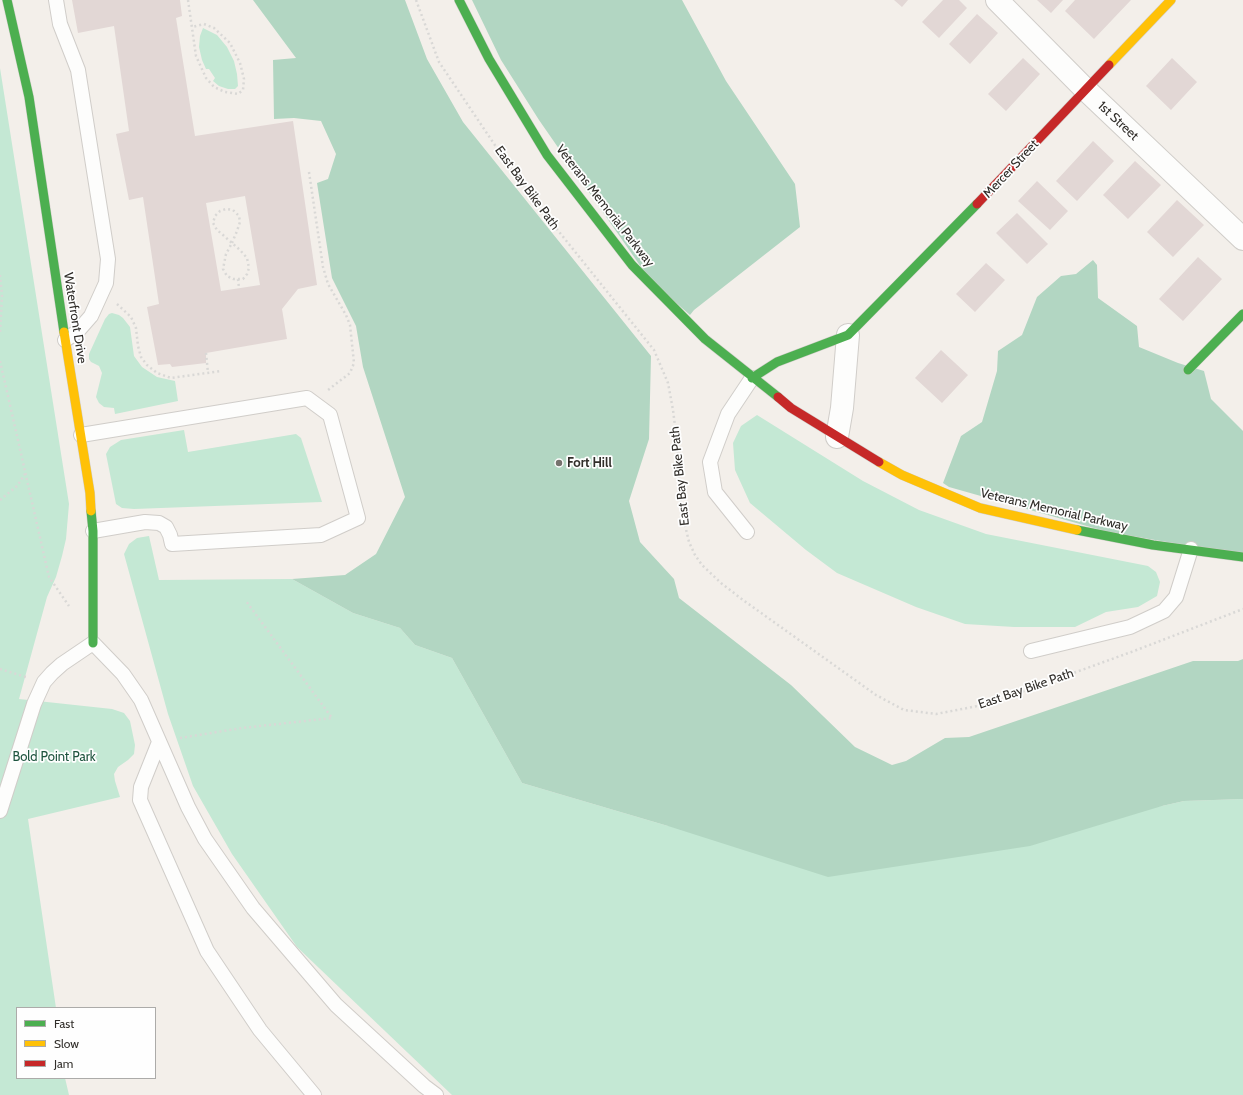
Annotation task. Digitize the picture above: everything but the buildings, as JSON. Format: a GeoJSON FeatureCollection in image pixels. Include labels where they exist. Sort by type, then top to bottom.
{"type":"FeatureCollection","features":[{"type":"Feature","properties":{"kind":"street","name":"Waterfront Drive"},"geometry":{"type":"LineString","coordinates":[[7,0],[29,96],[65,340],[90,493],[93,531],[93,643]]}},
{"type":"Feature","properties":{"kind":"street","name":"Veterans Memorial Parkway"},"geometry":{"type":"LineString","coordinates":[[459,0],[490,59],[547,155],[627,259],[705,339],[791,408],[902,475],[980,508],[1098,536],[1243,557]]}},
{"type":"Feature","properties":{"kind":"street","name":"1st Street"},"geometry":{"type":"LineString","coordinates":[[997,0],[1085,90],[1243,239]]}},
{"type":"Feature","properties":{"kind":"street","name":"Mercer Street"},"geometry":{"type":"LineString","coordinates":[[752,378],[777,362],[848,335],[976,205],[1171,0]]}},
{"type":"Feature","properties":{"kind":"street"},"geometry":{"type":"LineString","coordinates":[[1188,370],[1243,314]]}},
{"type":"Feature","properties":{"kind":"street"},"geometry":{"type":"LineString","coordinates":[[837,437],[842,408],[848,335]]}},
{"type":"Feature","properties":{"kind":"lane"},"geometry":{"type":"LineString","coordinates":[[56,0],[60,24],[78,70],[108,260],[108,272],[102,294],[91,316],[77,332],[65,340]]}},
{"type":"Feature","properties":{"kind":"lane"},"geometry":{"type":"LineString","coordinates":[[747,532],[715,492],[710,462],[728,414],[752,378]]}},
{"type":"Feature","properties":{"kind":"lane"},"geometry":{"type":"LineString","coordinates":[[81,435],[307,398],[330,415],[358,518],[321,535],[172,544],[166,527],[160,523],[145,522],[93,531]]}},
{"type":"Feature","properties":{"kind":"lane"},"geometry":{"type":"LineString","coordinates":[[1031,651],[1130,627],[1164,611],[1176,597],[1191,549]]}},
{"type":"Feature","properties":{"kind":"lane"},"geometry":{"type":"LineString","coordinates":[[0,811],[29,718],[44,682],[62,664],[93,643],[115,665],[141,700],[188,807],[205,839],[253,908],[336,1005],[424,1086],[436,1095]]}},
{"type":"Feature","properties":{"kind":"lane"},"geometry":{"type":"LineString","coordinates":[[160,742],[141,787],[140,800],[207,951],[260,1030],[314,1095]]}},
{"type":"Feature","properties":{"kind":"path"},"geometry":{"type":"LineString","coordinates":[[188,0],[196,56],[206,78],[214,87],[225,92],[238,94],[243,90],[244,79],[240,63],[230,43],[214,28],[204,24],[192,27]]}},
{"type":"Feature","properties":{"kind":"path","name":"East Bay Bike Path"},"geometry":{"type":"LineString","coordinates":[[416,0],[439,62],[509,166],[552,223],[646,337],[654,350],[668,384],[673,410],[678,450],[681,508],[689,542],[694,555],[702,565],[721,583],[743,600],[876,695],[904,710],[936,714],[988,704],[1134,651],[1243,609]]}},
{"type":"Feature","properties":{"kind":"path"},"geometry":{"type":"LineString","coordinates":[[309,172],[323,267],[328,284],[346,315],[350,325],[354,363],[350,374],[312,401]]}},
{"type":"Feature","properties":{"kind":"path"},"geometry":{"type":"LineString","coordinates":[[232,243],[226,254],[223,269],[227,276],[233,279],[243,279],[249,268],[248,258],[232,243],[217,230],[213,223],[215,216],[220,211],[226,209],[233,210],[239,216],[240,222],[232,243]]}},
{"type":"Feature","properties":{"kind":"path"},"geometry":{"type":"LineString","coordinates":[[0,275],[2,295],[0,334]]}},
{"type":"Feature","properties":{"kind":"path"},"geometry":{"type":"LineString","coordinates":[[238,279],[239,288]]}},
{"type":"Feature","properties":{"kind":"path"},"geometry":{"type":"LineString","coordinates":[[102,294],[121,307],[130,317],[136,328],[141,357],[147,365],[157,373],[171,378],[221,371]]}},
{"type":"Feature","properties":{"kind":"path"},"geometry":{"type":"LineString","coordinates":[[206,353],[208,373]]}},
{"type":"Feature","properties":{"kind":"path"},"geometry":{"type":"LineString","coordinates":[[0,360],[49,577],[72,611]]}},
{"type":"Feature","properties":{"kind":"path"},"geometry":{"type":"LineString","coordinates":[[0,500],[17,486],[25,474]]}},
{"type":"Feature","properties":{"kind":"path"},"geometry":{"type":"LineString","coordinates":[[160,742],[242,728],[332,718],[246,601]]}},
{"type":"Feature","properties":{"kind":"path"},"geometry":{"type":"LineString","coordinates":[[0,669],[44,682]]}},
{"type":"Feature","properties":{"kind":"green space"},"geometry":{"type":"Polygon","coordinates":[[[253,0],[405,0],[427,59],[463,122],[651,356],[649,439],[629,501],[640,542],[674,579],[679,598],[791,685],[855,747],[892,765],[906,761],[945,738],[969,737],[1193,661],[1238,661],[1243,659],[1243,799],[1184,801],[1162,806],[1030,846],[828,877],[668,826],[522,783],[452,658],[415,645],[400,628],[353,613],[292,579],[345,575],[376,554],[405,497],[363,367],[356,326],[332,278],[317,183],[328,179],[336,154],[321,121],[294,118],[274,119],[273,60],[296,58],[253,0]]]}},
{"type":"Feature","properties":{"kind":"green space"},"geometry":{"type":"Polygon","coordinates":[[[472,0],[682,0],[726,81],[795,184],[800,227],[694,310],[690,315],[650,280],[539,120],[501,60],[472,0]]]}},
{"type":"Feature","properties":{"kind":"green space"},"geometry":{"type":"Polygon","coordinates":[[[203,28],[217,35],[227,47],[234,61],[237,74],[238,86],[235,89],[228,89],[219,86],[213,81],[215,78],[209,69],[206,69],[199,47],[200,36],[203,28]]]}},
{"type":"Feature","properties":{"kind":"green space","name":"Bold Point Park"},"geometry":{"type":"Polygon","coordinates":[[[0,68],[69,504],[66,539],[62,556],[56,577],[47,597],[19,699],[112,709],[124,713],[130,721],[135,745],[134,754],[118,767],[114,774],[120,797],[28,819],[56,1007],[16,1007],[16,1079],[65,1079],[69,1095],[0,1095],[0,68]]]}},
{"type":"Feature","properties":{"kind":"green space"},"geometry":{"type":"Polygon","coordinates":[[[1093,260],[1097,265],[1098,298],[1137,326],[1139,347],[1178,363],[1204,371],[1211,399],[1243,431],[1243,555],[1108,532],[949,487],[943,483],[961,436],[982,422],[997,371],[998,351],[1022,335],[1037,297],[1061,276],[1076,274],[1093,260]]]}},
{"type":"Feature","properties":{"kind":"green space"},"geometry":{"type":"Polygon","coordinates":[[[112,313],[123,318],[130,327],[134,356],[142,367],[157,377],[175,381],[178,401],[115,414],[114,408],[104,407],[99,403],[96,397],[102,373],[99,366],[91,362],[89,359],[89,354],[105,319],[112,313]]]}},
{"type":"Feature","properties":{"kind":"green space"},"geometry":{"type":"Polygon","coordinates":[[[757,415],[863,481],[919,510],[986,534],[1148,566],[1156,572],[1160,582],[1157,596],[1138,607],[1106,612],[1075,627],[1014,627],[965,624],[916,607],[837,573],[806,550],[750,503],[735,470],[733,443],[741,426],[757,415]]]}},
{"type":"Feature","properties":{"kind":"green space"},"geometry":{"type":"Polygon","coordinates":[[[184,430],[188,452],[296,434],[301,438],[322,502],[134,509],[122,508],[116,504],[106,454],[110,447],[121,440],[184,430]]]}},
{"type":"Feature","properties":{"kind":"green space"},"geometry":{"type":"Polygon","coordinates":[[[149,536],[159,580],[292,579],[353,613],[400,628],[415,645],[452,658],[522,783],[668,826],[1162,806],[1184,801],[1243,799],[1243,1095],[452,1095],[297,947],[232,854],[193,786],[168,714],[124,554],[129,544],[137,538],[149,536]]]}},
{"type":"Feature","properties":{"kind":"traffic: fast"},"geometry":{"type":"LineString","coordinates":[[7,0],[29,97],[64,332]]}},
{"type":"Feature","properties":{"kind":"traffic: fast"},"geometry":{"type":"LineString","coordinates":[[459,0],[489,59],[547,155],[632,265],[705,339],[778,397]]}},
{"type":"Feature","properties":{"kind":"traffic: fast"},"geometry":{"type":"LineString","coordinates":[[752,378],[777,362],[848,335],[977,204]]}},
{"type":"Feature","properties":{"kind":"traffic: fast"},"geometry":{"type":"LineString","coordinates":[[1188,370],[1243,314]]}},
{"type":"Feature","properties":{"kind":"traffic: fast"},"geometry":{"type":"LineString","coordinates":[[91,511],[93,531],[93,643]]}},
{"type":"Feature","properties":{"kind":"traffic: fast"},"geometry":{"type":"LineString","coordinates":[[1077,530],[1153,545],[1243,557]]}},
{"type":"Feature","properties":{"kind":"traffic: slow"},"geometry":{"type":"LineString","coordinates":[[1109,65],[1171,0]]}},
{"type":"Feature","properties":{"kind":"traffic: slow"},"geometry":{"type":"LineString","coordinates":[[64,332],[90,493],[91,511]]}},
{"type":"Feature","properties":{"kind":"traffic: slow"},"geometry":{"type":"LineString","coordinates":[[879,462],[902,475],[980,508],[1077,530]]}},
{"type":"Feature","properties":{"kind":"traffic: jam"},"geometry":{"type":"LineString","coordinates":[[977,204],[1109,65]]}},
{"type":"Feature","properties":{"kind":"traffic: jam"},"geometry":{"type":"LineString","coordinates":[[778,397],[791,408],[879,462]]}},
{"type":"Feature","properties":{"kind":"place","name":"Fort Hill"},"geometry":{"type":"Point","coordinates":[559,463]}}]}
